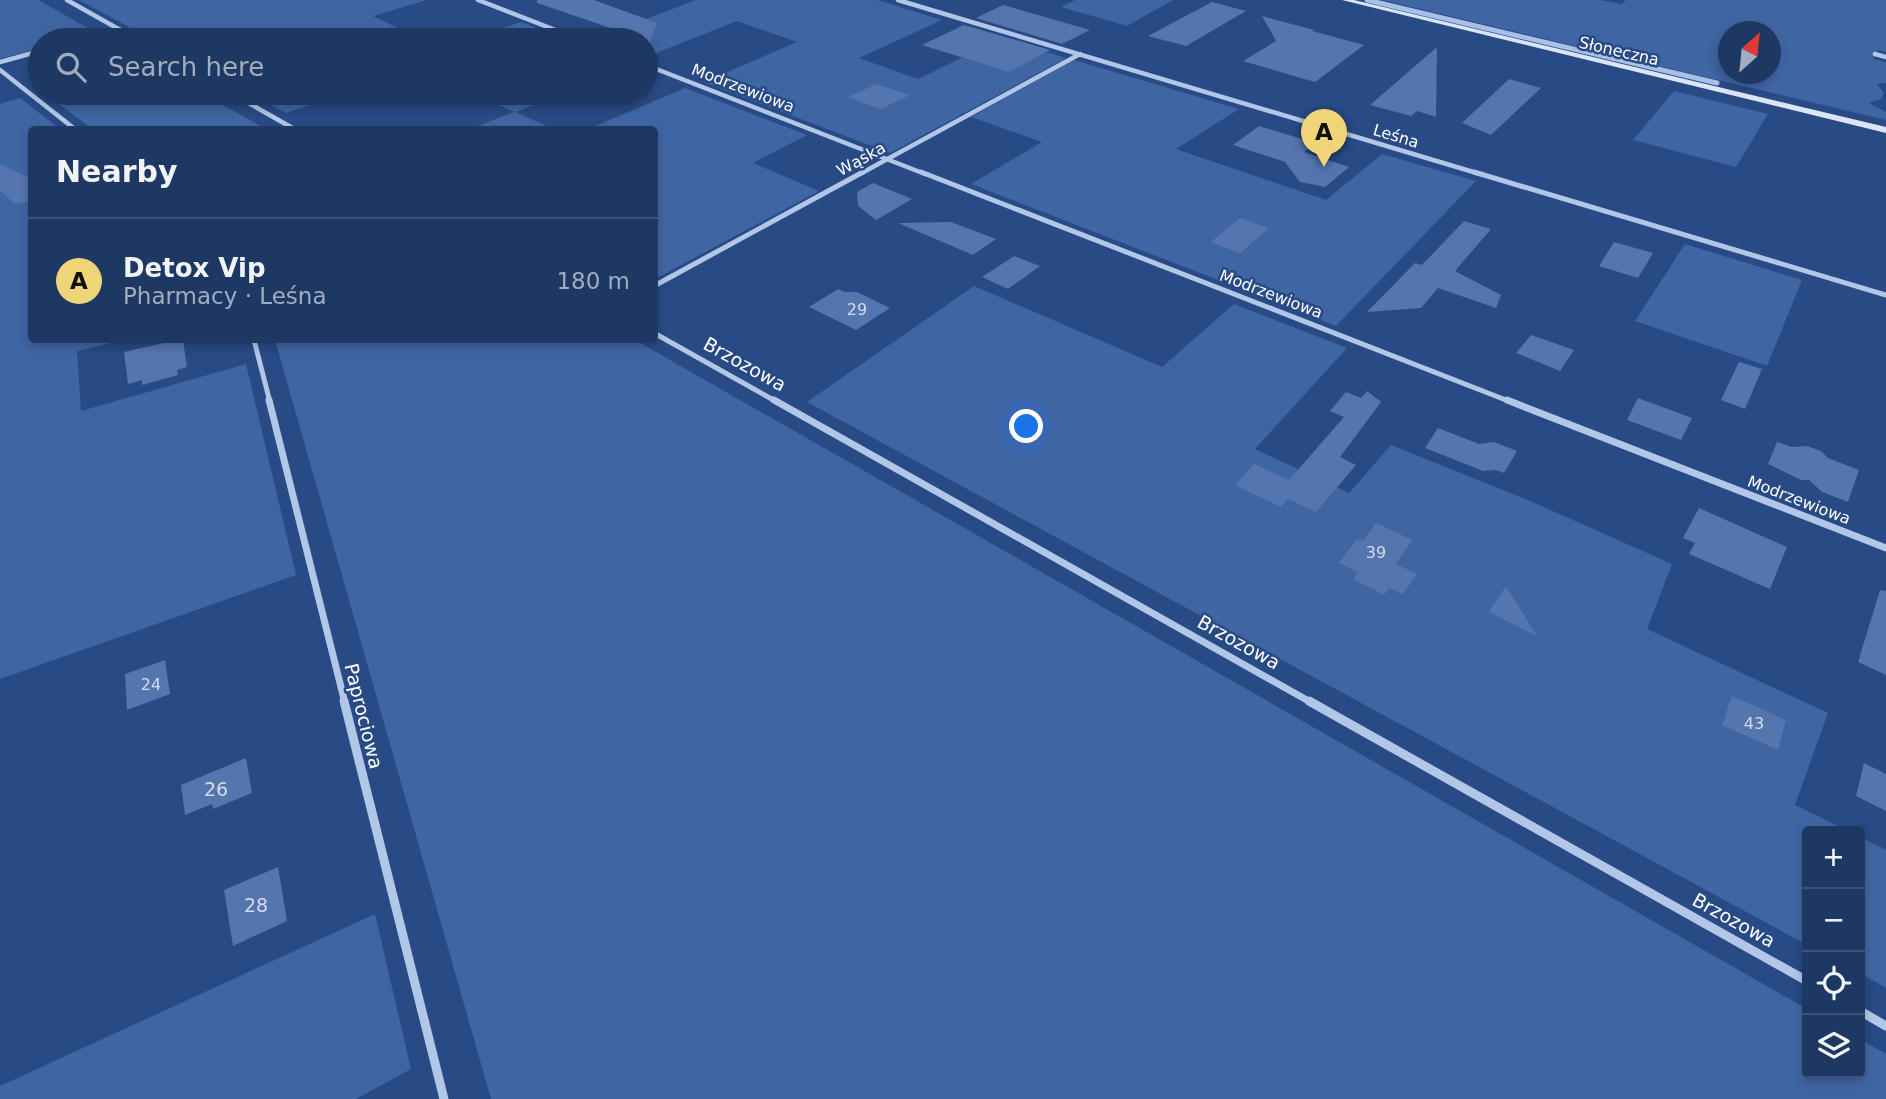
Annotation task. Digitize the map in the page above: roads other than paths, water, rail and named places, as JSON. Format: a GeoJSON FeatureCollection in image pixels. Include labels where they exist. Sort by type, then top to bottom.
{"type":"FeatureCollection","features":[{"type":"Feature","properties":{"kind":"main road","name":"Słoneczna"},"geometry":{"type":"LineString","coordinates":[[1345,0],[1886,130]]}},
{"type":"Feature","properties":{"kind":"street"},"geometry":{"type":"LineString","coordinates":[[67,0],[117,28]]}},
{"type":"Feature","properties":{"kind":"street"},"geometry":{"type":"LineString","coordinates":[[478,0],[550,28]]}},
{"type":"Feature","properties":{"kind":"street","name":"Leśna"},"geometry":{"type":"LineString","coordinates":[[898,0],[1886,295]]}},
{"type":"Feature","properties":{"kind":"street"},"geometry":{"type":"LineString","coordinates":[[0,62],[28,54]]}},
{"type":"Feature","properties":{"kind":"street","name":"Wąska"},"geometry":{"type":"LineString","coordinates":[[658,284],[1080,54]]}},
{"type":"Feature","properties":{"kind":"street"},"geometry":{"type":"LineString","coordinates":[[1875,54],[1886,57]]}},
{"type":"Feature","properties":{"kind":"street"},"geometry":{"type":"LineString","coordinates":[[0,70],[28,92]]}},
{"type":"Feature","properties":{"kind":"street","name":"Modrzewiowa"},"geometry":{"type":"LineString","coordinates":[[658,70],[1886,548]]}},
{"type":"Feature","properties":{"kind":"street"},"geometry":{"type":"LineString","coordinates":[[44,105],[71,126]]}},
{"type":"Feature","properties":{"kind":"street"},"geometry":{"type":"LineString","coordinates":[[252,105],[289,126]]}},
{"type":"Feature","properties":{"kind":"street","name":"Brzozowa"},"geometry":{"type":"LineString","coordinates":[[658,335],[1802,978]]}},
{"type":"Feature","properties":{"kind":"street","name":"Paprociowa"},"geometry":{"type":"LineString","coordinates":[[255,343],[444,1099]]}},
{"type":"Feature","properties":{"kind":"street"},"geometry":{"type":"LineString","coordinates":[[1865,1014],[1886,1026]]}},
{"type":"Feature","properties":{"kind":"waterway"},"geometry":{"type":"LineString","coordinates":[[1367,0],[1717,83]]}},
{"type":"Feature","properties":{"kind":"place","name":"Detox Vip"},"geometry":{"type":"Point","coordinates":[1324,167]}}]}
